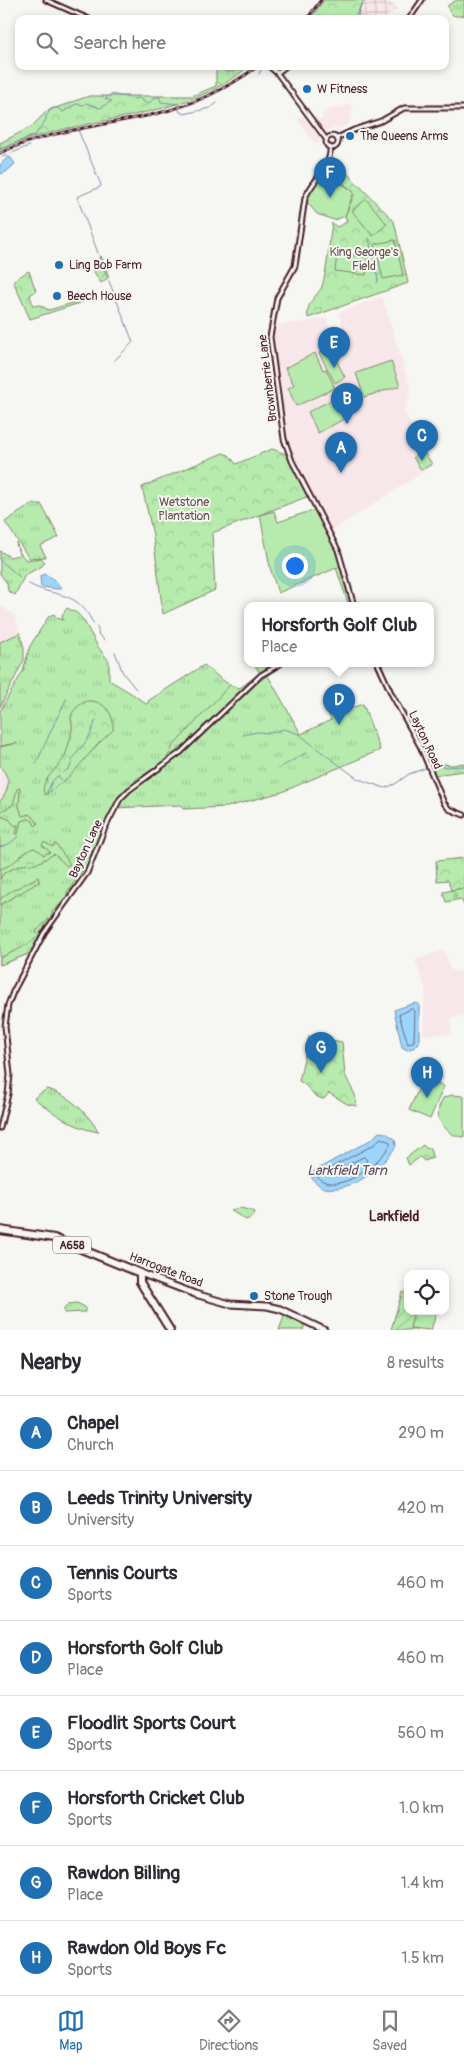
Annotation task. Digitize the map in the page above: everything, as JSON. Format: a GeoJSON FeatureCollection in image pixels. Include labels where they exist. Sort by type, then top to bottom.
{"type":"FeatureCollection","features":[{"type":"Feature","properties":{"kind":"highway","name":"Harrogate Road"},"geometry":{"type":"LineString","coordinates":[[0,1230],[54,1238],[140,1272]]}},
{"type":"Feature","properties":{"kind":"highway"},"geometry":{"type":"LineString","coordinates":[[140,1272],[140,1282],[170,1330]]}},
{"type":"Feature","properties":{"kind":"main road","name":"Harrogate Road"},"geometry":{"type":"LineString","coordinates":[[140,1272],[195,1294],[230,1304],[267,1306],[280,1309],[324,1330]]}},
{"type":"Feature","properties":{"kind":"street"},"geometry":{"type":"LineString","coordinates":[[46,0],[79,15]]}},
{"type":"Feature","properties":{"kind":"street"},"geometry":{"type":"LineString","coordinates":[[412,15],[422,0]]}},
{"type":"Feature","properties":{"kind":"street"},"geometry":{"type":"LineString","coordinates":[[274,70],[330,148],[337,145],[336,138]]}},
{"type":"Feature","properties":{"kind":"street"},"geometry":{"type":"LineString","coordinates":[[277,73],[281,70]]}},
{"type":"Feature","properties":{"kind":"street"},"geometry":{"type":"LineString","coordinates":[[326,140],[330,136],[336,138],[381,121],[404,108],[464,108]]}},
{"type":"Feature","properties":{"kind":"street","name":"Brownberrie Lane"},"geometry":{"type":"LineString","coordinates":[[330,148],[328,161],[308,189],[305,198],[294,266],[276,298],[270,337],[284,438],[292,461],[338,550],[353,602]]}},
{"type":"Feature","properties":{"kind":"street","name":"Bayton Lane"},"geometry":{"type":"LineString","coordinates":[[0,1128],[8,1094],[10,1075],[5,1026],[8,1006],[13,992],[44,933],[87,873],[104,830],[120,799],[129,790],[180,752],[261,675],[275,667]]}},
{"type":"Feature","properties":{"kind":"street","name":"Layton Road"},"geometry":{"type":"LineString","coordinates":[[379,667],[392,695],[420,746],[444,803],[449,809],[464,815]]}},
{"type":"Feature","properties":{"kind":"shaded area"},"geometry":{"type":"Polygon","coordinates":[[[366,0],[388,0],[397,9],[388,15],[358,15],[361,5],[366,0]]]}},
{"type":"Feature","properties":{"kind":"shaded area"},"geometry":{"type":"Polygon","coordinates":[[[353,104],[350,123],[341,128],[337,129],[335,127],[325,132],[314,118],[316,116],[319,120],[323,119],[321,114],[326,112],[325,110],[353,104]]]}},
{"type":"Feature","properties":{"kind":"shaded area"},"geometry":{"type":"Polygon","coordinates":[[[305,114],[322,140],[316,145],[297,119],[305,114]]]}},
{"type":"Feature","properties":{"kind":"shaded area"},"geometry":{"type":"Polygon","coordinates":[[[382,296],[411,390],[404,412],[434,465],[332,531],[299,469],[286,438],[272,325],[326,318],[335,346],[350,345],[338,313],[382,296]]]}},
{"type":"Feature","properties":{"kind":"shaded area"},"geometry":{"type":"Polygon","coordinates":[[[0,605],[15,616],[24,648],[24,660],[0,707],[0,605]]]}},
{"type":"Feature","properties":{"kind":"shaded area"},"geometry":{"type":"Polygon","coordinates":[[[20,742],[13,805],[0,811],[0,747],[20,742]]]}},
{"type":"Feature","properties":{"kind":"shaded area"},"geometry":{"type":"Polygon","coordinates":[[[444,950],[451,970],[464,972],[464,1015],[451,1018],[451,1034],[423,1035],[425,988],[415,960],[444,950]]]}},
{"type":"Feature","properties":{"kind":"green space"},"geometry":{"type":"Polygon","coordinates":[[[324,0],[366,0],[361,5],[358,15],[313,15],[324,0]]]}},
{"type":"Feature","properties":{"kind":"green space"},"geometry":{"type":"Polygon","coordinates":[[[457,0],[464,0],[464,15],[455,16],[449,11],[448,5],[457,0]]]}},
{"type":"Feature","properties":{"kind":"green space"},"geometry":{"type":"Polygon","coordinates":[[[216,70],[225,70],[225,72],[244,70],[223,85],[193,98],[129,116],[63,129],[31,138],[0,150],[0,143],[31,127],[47,111],[89,96],[192,96],[216,86],[216,70]]]}},
{"type":"Feature","properties":{"kind":"green space","name":"King George's Field"},"geometry":{"type":"Polygon","coordinates":[[[341,167],[394,221],[408,283],[308,318],[311,302],[323,283],[332,223],[337,227],[347,222],[345,216],[354,195],[352,190],[335,178],[341,167]]]}},
{"type":"Feature","properties":{"kind":"green space"},"geometry":{"type":"Polygon","coordinates":[[[324,171],[354,192],[345,216],[334,220],[317,214],[306,201],[309,193],[324,171]]]}},
{"type":"Feature","properties":{"kind":"green space"},"geometry":{"type":"Polygon","coordinates":[[[366,199],[387,224],[373,236],[352,211],[366,199]]]}},
{"type":"Feature","properties":{"kind":"green space"},"geometry":{"type":"Polygon","coordinates":[[[395,240],[403,275],[383,279],[375,244],[395,240]]]}},
{"type":"Feature","properties":{"kind":"green space"},"geometry":{"type":"Polygon","coordinates":[[[337,254],[368,257],[366,275],[335,271],[337,254]]]}},
{"type":"Feature","properties":{"kind":"green space"},"geometry":{"type":"Polygon","coordinates":[[[101,256],[109,277],[101,283],[94,272],[95,262],[101,256]]]}},
{"type":"Feature","properties":{"kind":"green space"},"geometry":{"type":"Polygon","coordinates":[[[29,271],[36,291],[30,295],[33,306],[39,305],[49,310],[82,300],[83,302],[30,319],[14,283],[14,280],[29,271]]]}},
{"type":"Feature","properties":{"kind":"green space"},"geometry":{"type":"Polygon","coordinates":[[[330,348],[345,377],[335,383],[319,353],[330,348]]]}},
{"type":"Feature","properties":{"kind":"green space"},"geometry":{"type":"Polygon","coordinates":[[[315,353],[323,370],[326,369],[335,388],[296,406],[288,388],[294,385],[285,368],[315,353]]]}},
{"type":"Feature","properties":{"kind":"green space"},"geometry":{"type":"Polygon","coordinates":[[[391,361],[400,386],[364,397],[356,373],[391,361]]]}},
{"type":"Feature","properties":{"kind":"green space"},"geometry":{"type":"Polygon","coordinates":[[[337,397],[348,417],[318,433],[308,412],[337,397]]]}},
{"type":"Feature","properties":{"kind":"green space","name":"Wetstone Plantation"},"geometry":{"type":"Polygon","coordinates":[[[272,449],[289,455],[309,496],[212,533],[215,590],[163,614],[153,535],[142,487],[223,453],[229,455],[236,464],[272,449]]]}},
{"type":"Feature","properties":{"kind":"green space"},"geometry":{"type":"Polygon","coordinates":[[[423,451],[432,464],[421,470],[413,457],[423,451]]]}},
{"type":"Feature","properties":{"kind":"green space"},"geometry":{"type":"Polygon","coordinates":[[[32,504],[41,504],[59,537],[40,546],[46,557],[29,558],[5,522],[32,504]]]}},
{"type":"Feature","properties":{"kind":"green space"},"geometry":{"type":"Polygon","coordinates":[[[316,509],[334,544],[341,566],[278,593],[270,567],[260,515],[274,511],[278,522],[316,509]]]}},
{"type":"Feature","properties":{"kind":"green space"},"geometry":{"type":"Polygon","coordinates":[[[16,542],[20,553],[26,560],[41,558],[45,562],[42,566],[25,575],[15,595],[8,591],[7,583],[0,574],[0,551],[10,557],[19,555],[16,542]]]}},
{"type":"Feature","properties":{"kind":"green space"},"geometry":{"type":"Polygon","coordinates":[[[341,566],[351,602],[348,602],[336,568],[341,566]]]}},
{"type":"Feature","properties":{"kind":"green space"},"geometry":{"type":"Polygon","coordinates":[[[67,608],[77,613],[84,621],[98,647],[109,661],[109,680],[146,704],[204,665],[230,685],[242,689],[253,686],[267,674],[301,734],[331,720],[329,715],[363,704],[380,750],[282,792],[227,807],[183,809],[181,805],[114,808],[102,830],[86,871],[31,953],[0,965],[0,801],[6,792],[8,784],[6,775],[0,767],[0,747],[17,743],[0,746],[0,711],[23,671],[30,646],[49,616],[54,614],[57,618],[63,620],[62,615],[67,608]]]}},
{"type":"Feature","properties":{"kind":"green space"},"geometry":{"type":"Polygon","coordinates":[[[20,633],[24,648],[24,660],[0,707],[0,642],[20,633]]]}},
{"type":"Feature","properties":{"kind":"green space"},"geometry":{"type":"Polygon","coordinates":[[[256,667],[281,667],[262,679],[229,707],[199,738],[190,741],[173,757],[136,783],[135,780],[167,758],[172,747],[230,685],[240,688],[260,673],[256,667]]]}},
{"type":"Feature","properties":{"kind":"green space"},"geometry":{"type":"Polygon","coordinates":[[[87,701],[99,703],[107,709],[112,719],[113,730],[71,775],[45,795],[43,790],[46,780],[66,753],[72,727],[72,714],[77,707],[87,701]]]}},
{"type":"Feature","properties":{"kind":"green space"},"geometry":{"type":"Polygon","coordinates":[[[437,763],[452,765],[464,763],[464,771],[434,775],[431,767],[437,763]]]}},
{"type":"Feature","properties":{"kind":"green space"},"geometry":{"type":"Polygon","coordinates":[[[20,788],[19,806],[22,816],[29,814],[38,824],[35,826],[33,821],[29,819],[21,821],[18,834],[16,834],[18,825],[15,826],[9,819],[0,816],[0,812],[13,805],[17,789],[20,788]]]}},
{"type":"Feature","properties":{"kind":"green space"},"geometry":{"type":"Polygon","coordinates":[[[44,842],[52,847],[56,844],[70,864],[67,866],[54,854],[36,864],[21,865],[4,873],[0,879],[0,869],[6,867],[26,852],[34,848],[43,855],[50,852],[42,845],[44,842]]]}},
{"type":"Feature","properties":{"kind":"green space"},"geometry":{"type":"Polygon","coordinates":[[[463,858],[464,888],[451,890],[448,880],[437,881],[436,861],[463,858]]]}},
{"type":"Feature","properties":{"kind":"green space"},"geometry":{"type":"Polygon","coordinates":[[[87,865],[79,883],[47,927],[31,953],[0,965],[0,958],[27,945],[39,935],[36,932],[52,916],[52,912],[67,898],[67,892],[87,865]]]}},
{"type":"Feature","properties":{"kind":"green space"},"geometry":{"type":"Polygon","coordinates":[[[38,877],[39,882],[0,905],[0,899],[8,893],[38,877]]]}},
{"type":"Feature","properties":{"kind":"green space"},"geometry":{"type":"Polygon","coordinates":[[[464,888],[464,905],[461,899],[446,902],[443,892],[464,888]]]}},
{"type":"Feature","properties":{"kind":"green space"},"geometry":{"type":"Polygon","coordinates":[[[309,1036],[342,1042],[345,1075],[355,1095],[357,1106],[347,1104],[329,1093],[324,1099],[320,1098],[299,1081],[309,1036]]]}},
{"type":"Feature","properties":{"kind":"green space"},"geometry":{"type":"Polygon","coordinates":[[[424,1077],[444,1086],[430,1119],[409,1110],[424,1077]]]}},
{"type":"Feature","properties":{"kind":"green space"},"geometry":{"type":"Polygon","coordinates":[[[47,1089],[71,1100],[89,1118],[99,1132],[82,1128],[65,1120],[34,1098],[47,1089]]]}},
{"type":"Feature","properties":{"kind":"green space"},"geometry":{"type":"Polygon","coordinates":[[[452,1095],[464,1096],[464,1137],[459,1137],[448,1131],[438,1118],[439,1107],[443,1098],[452,1095]]]}},
{"type":"Feature","properties":{"kind":"green space"},"geometry":{"type":"Polygon","coordinates":[[[423,1145],[427,1149],[429,1147],[433,1158],[424,1161],[420,1157],[409,1165],[406,1158],[423,1145]]]}},
{"type":"Feature","properties":{"kind":"green space"},"geometry":{"type":"Polygon","coordinates":[[[241,1208],[255,1212],[252,1217],[246,1220],[230,1210],[241,1208]]]}},
{"type":"Feature","properties":{"kind":"green space"},"geometry":{"type":"Polygon","coordinates":[[[402,1292],[404,1293],[404,1315],[413,1315],[410,1328],[417,1330],[391,1330],[402,1292]]]}},
{"type":"Feature","properties":{"kind":"green space"},"geometry":{"type":"Polygon","coordinates":[[[77,1303],[85,1307],[85,1312],[64,1313],[64,1308],[68,1304],[77,1303]]]}},
{"type":"Feature","properties":{"kind":"green space"},"geometry":{"type":"Polygon","coordinates":[[[285,1314],[305,1323],[303,1330],[279,1330],[285,1314]]]}},
{"type":"Feature","properties":{"kind":"green space"},"geometry":{"type":"Polygon","coordinates":[[[413,1315],[436,1315],[431,1330],[410,1328],[413,1315]]]}},
{"type":"Feature","properties":{"kind":"water"},"geometry":{"type":"Polygon","coordinates":[[[8,157],[15,164],[6,172],[0,174],[0,165],[8,157]]]}},
{"type":"Feature","properties":{"kind":"water"},"geometry":{"type":"Polygon","coordinates":[[[45,574],[62,588],[41,587],[40,576],[45,574]]]}},
{"type":"Feature","properties":{"kind":"water"},"geometry":{"type":"Polygon","coordinates":[[[415,1003],[419,1004],[419,1043],[407,1050],[402,1047],[394,1010],[415,1003]]]}},
{"type":"Feature","properties":{"kind":"water","name":"Larkfield Tarn"},"geometry":{"type":"Polygon","coordinates":[[[379,1132],[386,1133],[395,1139],[396,1146],[383,1162],[366,1177],[346,1186],[336,1188],[325,1188],[312,1179],[312,1173],[316,1170],[372,1139],[379,1132]]]}},
{"type":"Feature","properties":{"kind":"waterway"},"geometry":{"type":"LineString","coordinates":[[356,15],[364,0]]}},
{"type":"Feature","properties":{"kind":"waterway"},"geometry":{"type":"LineString","coordinates":[[259,74],[261,70]]}},
{"type":"Feature","properties":{"kind":"waterway"},"geometry":{"type":"LineString","coordinates":[[0,149],[35,135],[52,108],[58,108],[63,112],[76,104],[84,105],[86,103],[100,108],[112,101],[105,99],[111,94],[134,99],[139,98],[148,104],[156,97],[159,97],[161,102],[177,104],[180,112],[184,114],[210,108],[217,103]]}},
{"type":"Feature","properties":{"kind":"waterway"},"geometry":{"type":"LineString","coordinates":[[78,130],[101,185],[77,197],[107,277]]}},
{"type":"Feature","properties":{"kind":"waterway"},"geometry":{"type":"LineString","coordinates":[[2,157],[29,146]]}},
{"type":"Feature","properties":{"kind":"waterway"},"geometry":{"type":"LineString","coordinates":[[369,238],[378,280],[377,283]]}},
{"type":"Feature","properties":{"kind":"waterway"},"geometry":{"type":"LineString","coordinates":[[109,281],[133,342],[115,360]]}},
{"type":"Feature","properties":{"kind":"waterway"},"geometry":{"type":"LineString","coordinates":[[0,560],[20,577]]}},
{"type":"Feature","properties":{"kind":"waterway"},"geometry":{"type":"LineString","coordinates":[[29,584],[72,599],[79,604],[86,611],[98,630],[98,634],[105,641]]}},
{"type":"Feature","properties":{"kind":"waterway"},"geometry":{"type":"LineString","coordinates":[[115,652],[123,673],[136,689]]}},
{"type":"Feature","properties":{"kind":"waterway"},"geometry":{"type":"LineString","coordinates":[[56,720],[67,698]]}},
{"type":"Feature","properties":{"kind":"waterway"},"geometry":{"type":"LineString","coordinates":[[64,772],[70,768],[74,757],[88,738],[96,720]]}},
{"type":"Feature","properties":{"kind":"waterway"},"geometry":{"type":"LineString","coordinates":[[36,764],[55,722]]}},
{"type":"Feature","properties":{"kind":"waterway"},"geometry":{"type":"LineString","coordinates":[[243,735],[257,732],[270,733],[284,729],[299,734],[324,754]]}},
{"type":"Feature","properties":{"kind":"waterway"},"geometry":{"type":"LineString","coordinates":[[278,769],[307,752]]}},
{"type":"Feature","properties":{"kind":"waterway"},"geometry":{"type":"LineString","coordinates":[[326,755],[358,779],[385,788],[395,784],[409,774],[426,768]]}},
{"type":"Feature","properties":{"kind":"waterway"},"geometry":{"type":"LineString","coordinates":[[432,765],[445,767],[464,766]]}},
{"type":"Feature","properties":{"kind":"waterway"},"geometry":{"type":"LineString","coordinates":[[46,794],[53,780],[58,776],[62,780]]}},
{"type":"Feature","properties":{"kind":"waterway"},"geometry":{"type":"LineString","coordinates":[[0,847],[9,844],[19,836]]}},
{"type":"Feature","properties":{"kind":"railway"},"geometry":{"type":"LineString","coordinates":[[310,15],[321,0]]}},
{"type":"Feature","properties":{"kind":"railway"},"geometry":{"type":"LineString","coordinates":[[0,153],[19,145],[76,129],[155,114],[183,106],[222,89],[252,70]]}},
{"type":"Feature","properties":{"kind":"place","name":"W Fitness"},"geometry":{"type":"Point","coordinates":[307,89]}},
{"type":"Feature","properties":{"kind":"place","name":"The Queens Arms"},"geometry":{"type":"Point","coordinates":[350,136]}},
{"type":"Feature","properties":{"kind":"place","name":"Horsforth Cricket Club"},"geometry":{"type":"Point","coordinates":[330,198]}},
{"type":"Feature","properties":{"kind":"place","name":"Ling Bob Farm"},"geometry":{"type":"Point","coordinates":[59,265]}},
{"type":"Feature","properties":{"kind":"place","name":"Beech House"},"geometry":{"type":"Point","coordinates":[57,296]}},
{"type":"Feature","properties":{"kind":"place","name":"Floodlit Sports Court"},"geometry":{"type":"Point","coordinates":[334,368]}},
{"type":"Feature","properties":{"kind":"place","name":"Leeds Trinity University"},"geometry":{"type":"Point","coordinates":[347,424]}},
{"type":"Feature","properties":{"kind":"place","name":"Tennis Courts"},"geometry":{"type":"Point","coordinates":[422,461]}},
{"type":"Feature","properties":{"kind":"place","name":"Chapel"},"geometry":{"type":"Point","coordinates":[341,473]}},
{"type":"Feature","properties":{"kind":"place","name":"Horsforth Golf Club"},"geometry":{"type":"Point","coordinates":[339,725]}},
{"type":"Feature","properties":{"kind":"place","name":"Rawdon Billing"},"geometry":{"type":"Point","coordinates":[321,1073]}},
{"type":"Feature","properties":{"kind":"place","name":"Rawdon Old Boys Fc"},"geometry":{"type":"Point","coordinates":[427,1098]}},
{"type":"Feature","properties":{"kind":"place","name":"Stone Trough"},"geometry":{"type":"Point","coordinates":[254,1296]}},
{"type":"Feature","properties":{"kind":"district","name":"Larkfield"},"geometry":{"type":"Point","coordinates":[394,1216]}}]}
